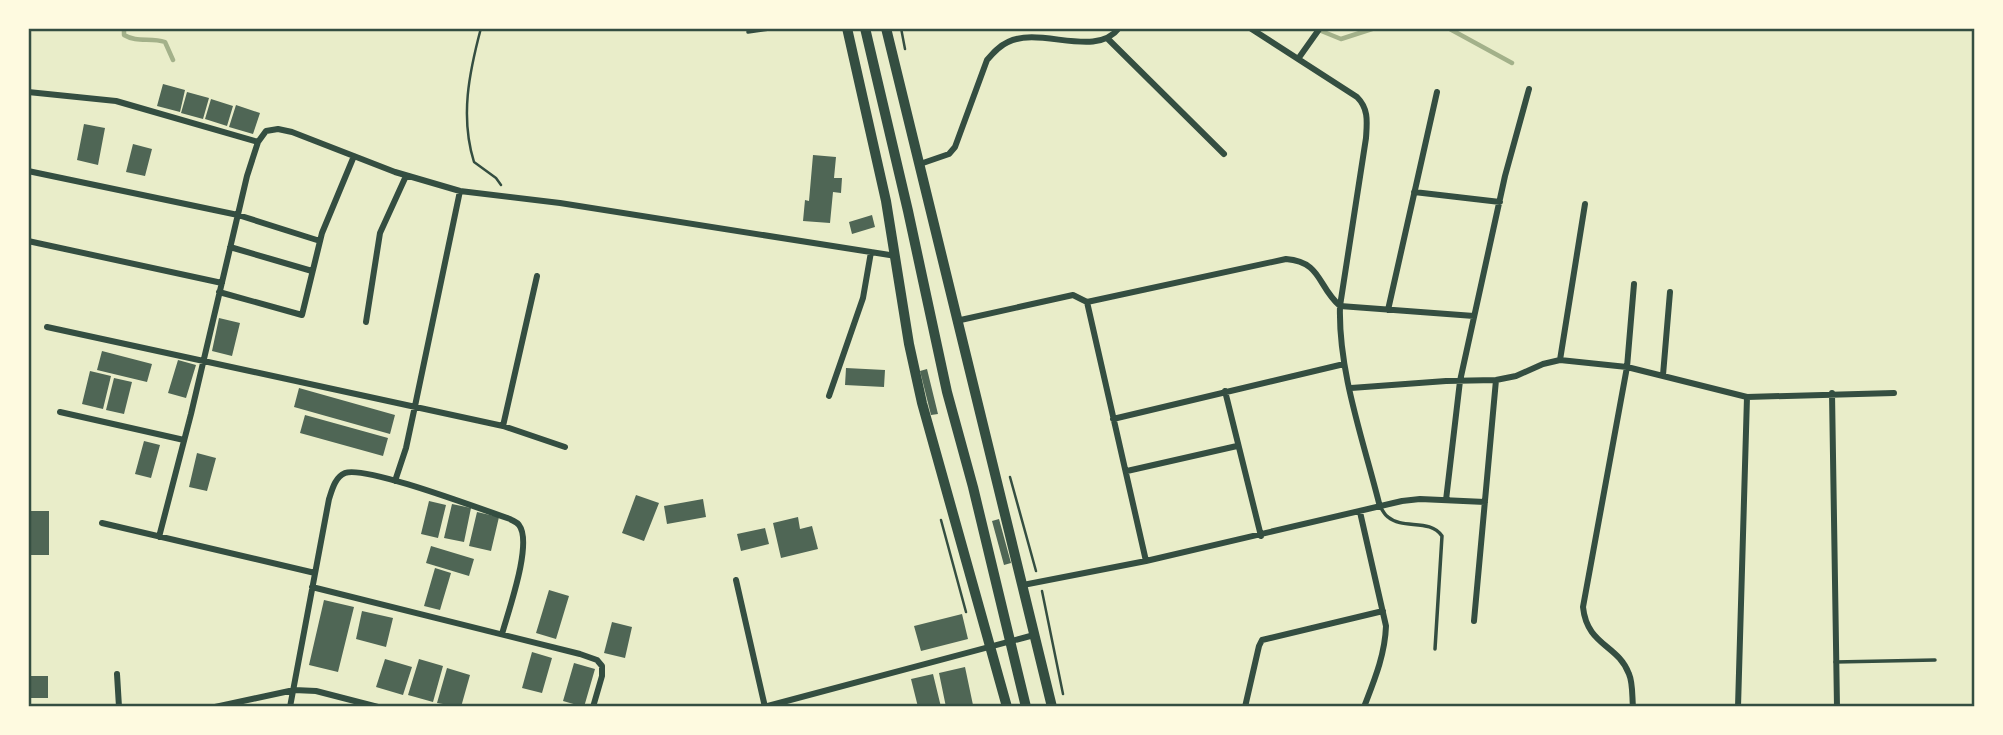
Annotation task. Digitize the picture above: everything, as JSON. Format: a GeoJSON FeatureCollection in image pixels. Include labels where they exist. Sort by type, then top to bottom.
{"type":"FeatureCollection","features":[{"type":"Feature","properties":{"kind":"main road"},"geometry":{"type":"LineString","coordinates":[[847,28],[886,201],[909,344],[922,403],[1007,707]]}},
{"type":"Feature","properties":{"kind":"main road"},"geometry":{"type":"LineString","coordinates":[[865,28],[947,392],[973,487],[1026,707]]}},
{"type":"Feature","properties":{"kind":"main road"},"geometry":{"type":"LineString","coordinates":[[886,28],[1052,707]]}},
{"type":"Feature","properties":{"kind":"street"},"geometry":{"type":"LineString","coordinates":[[1030,37],[1032,28]]}},
{"type":"Feature","properties":{"kind":"street"},"geometry":{"type":"LineString","coordinates":[[920,164],[949,154],[955,147],[987,60],[996,49],[1010,41],[1030,37],[1092,42],[1108,39],[1119,28]]}},
{"type":"Feature","properties":{"kind":"street"},"geometry":{"type":"LineString","coordinates":[[1250,28],[1357,97],[1364,104],[1367,114],[1366,138],[1340,306],[1340,339],[1380,506]]}},
{"type":"Feature","properties":{"kind":"street"},"geometry":{"type":"LineString","coordinates":[[1298,59],[1320,28]]}},
{"type":"Feature","properties":{"kind":"street"},"geometry":{"type":"LineString","coordinates":[[1108,39],[1224,154]]}},
{"type":"Feature","properties":{"kind":"street"},"geometry":{"type":"LineString","coordinates":[[1446,500],[1460,381],[1500,202],[1529,89]]}},
{"type":"Feature","properties":{"kind":"street"},"geometry":{"type":"LineString","coordinates":[[28,92],[116,102],[258,142]]}},
{"type":"Feature","properties":{"kind":"street"},"geometry":{"type":"LineString","coordinates":[[1388,310],[1437,92]]}},
{"type":"Feature","properties":{"kind":"street"},"geometry":{"type":"LineString","coordinates":[[159,537],[238,215],[258,142],[266,131],[278,129],[292,132],[406,176],[460,191],[560,202],[896,256]]}},
{"type":"Feature","properties":{"kind":"street"},"geometry":{"type":"LineString","coordinates":[[219,292],[302,315],[320,241],[354,156]]}},
{"type":"Feature","properties":{"kind":"street"},"geometry":{"type":"LineString","coordinates":[[28,172],[238,215],[320,241]]}},
{"type":"Feature","properties":{"kind":"street"},"geometry":{"type":"LineString","coordinates":[[366,322],[380,233],[406,176]]}},
{"type":"Feature","properties":{"kind":"street"},"geometry":{"type":"LineString","coordinates":[[395,481],[406,448],[460,191]]}},
{"type":"Feature","properties":{"kind":"street"},"geometry":{"type":"LineString","coordinates":[[1414,192],[1500,202]]}},
{"type":"Feature","properties":{"kind":"street"},"geometry":{"type":"LineString","coordinates":[[1560,360],[1585,204]]}},
{"type":"Feature","properties":{"kind":"street"},"geometry":{"type":"LineString","coordinates":[[28,241],[222,283]]}},
{"type":"Feature","properties":{"kind":"street"},"geometry":{"type":"LineString","coordinates":[[230,247],[312,271]]}},
{"type":"Feature","properties":{"kind":"street"},"geometry":{"type":"LineString","coordinates":[[829,396],[863,298],[871,252]]}},
{"type":"Feature","properties":{"kind":"street"},"geometry":{"type":"LineString","coordinates":[[956,321],[1073,295],[1087,302],[1286,259],[1308,264],[1315,270],[1328,293],[1340,306],[1474,316]]}},
{"type":"Feature","properties":{"kind":"street"},"geometry":{"type":"LineString","coordinates":[[503,426],[537,275]]}},
{"type":"Feature","properties":{"kind":"street"},"geometry":{"type":"LineString","coordinates":[[1633,707],[1630,675],[1623,663],[1589,631],[1583,607],[1627,367],[1634,284]]}},
{"type":"Feature","properties":{"kind":"street"},"geometry":{"type":"LineString","coordinates":[[1662,375],[1670,292]]}},
{"type":"Feature","properties":{"kind":"street"},"geometry":{"type":"LineString","coordinates":[[1087,302],[1146,561]]}},
{"type":"Feature","properties":{"kind":"street"},"geometry":{"type":"LineString","coordinates":[[47,327],[503,426],[565,447]]}},
{"type":"Feature","properties":{"kind":"street"},"geometry":{"type":"LineString","coordinates":[[1350,388],[1496,380],[1516,376],[1560,360],[1627,367],[1747,397],[1894,393]]}},
{"type":"Feature","properties":{"kind":"street"},"geometry":{"type":"LineString","coordinates":[[1113,419],[1344,364]]}},
{"type":"Feature","properties":{"kind":"street"},"geometry":{"type":"LineString","coordinates":[[1475,621],[1496,380]]}},
{"type":"Feature","properties":{"kind":"street"},"geometry":{"type":"LineString","coordinates":[[1225,391],[1261,536]]}},
{"type":"Feature","properties":{"kind":"street"},"geometry":{"type":"LineString","coordinates":[[1832,393],[1836,707]]}},
{"type":"Feature","properties":{"kind":"street"},"geometry":{"type":"LineString","coordinates":[[1738,707],[1747,397]]}},
{"type":"Feature","properties":{"kind":"street"},"geometry":{"type":"LineString","coordinates":[[60,412],[184,440]]}},
{"type":"Feature","properties":{"kind":"street"},"geometry":{"type":"LineString","coordinates":[[1127,471],[1237,446]]}},
{"type":"Feature","properties":{"kind":"street"},"geometry":{"type":"LineString","coordinates":[[290,707],[329,499],[336,480],[343,473],[354,471],[395,481],[510,519],[519,525],[524,539],[522,559],[502,634]]}},
{"type":"Feature","properties":{"kind":"street"},"geometry":{"type":"LineString","coordinates":[[1023,585],[1261,536],[1380,506],[1420,499],[1485,502]]}},
{"type":"Feature","properties":{"kind":"street"},"geometry":{"type":"LineString","coordinates":[[1360,512],[1383,611],[1385,640],[1378,671],[1364,707]]}},
{"type":"Feature","properties":{"kind":"street"},"geometry":{"type":"LineString","coordinates":[[102,523],[315,573]]}},
{"type":"Feature","properties":{"kind":"street"},"geometry":{"type":"LineString","coordinates":[[736,580],[765,707],[1034,635]]}},
{"type":"Feature","properties":{"kind":"street"},"geometry":{"type":"LineString","coordinates":[[312,587],[597,660],[602,666],[602,676],[593,707]]}},
{"type":"Feature","properties":{"kind":"street"},"geometry":{"type":"LineString","coordinates":[[1245,707],[1262,640],[1383,611]]}},
{"type":"Feature","properties":{"kind":"street"},"geometry":{"type":"LineString","coordinates":[[117,674],[120,707]]}},
{"type":"Feature","properties":{"kind":"street"},"geometry":{"type":"LineString","coordinates":[[215,707],[294,690],[316,691],[378,707]]}},
{"type":"Feature","properties":{"kind":"lane"},"geometry":{"type":"LineString","coordinates":[[748,32],[777,28]]}},
{"type":"Feature","properties":{"kind":"lane"},"geometry":{"type":"LineString","coordinates":[[1380,506],[1388,517],[1396,521],[1433,528],[1441,536],[1435,649]]}},
{"type":"Feature","properties":{"kind":"lane"},"geometry":{"type":"LineString","coordinates":[[1835,662],[1935,660]]}},
{"type":"Feature","properties":{"kind":"path"},"geometry":{"type":"LineString","coordinates":[[481,28],[470,69],[466,121],[469,147],[474,162],[496,178],[508,197]]}},
{"type":"Feature","properties":{"kind":"building"},"geometry":{"type":"Polygon","coordinates":[[[163,84],[185,90],[180,112],[157,106],[163,84]]]}},
{"type":"Feature","properties":{"kind":"building"},"geometry":{"type":"Polygon","coordinates":[[[187,92],[209,98],[203,119],[181,113],[187,92]]]}},
{"type":"Feature","properties":{"kind":"building"},"geometry":{"type":"Polygon","coordinates":[[[211,99],[233,106],[227,126],[205,119],[211,99]]]}},
{"type":"Feature","properties":{"kind":"building"},"geometry":{"type":"Polygon","coordinates":[[[236,105],[260,113],[253,134],[229,127],[236,105]]]}},
{"type":"Feature","properties":{"kind":"building"},"geometry":{"type":"Polygon","coordinates":[[[84,124],[105,128],[98,165],[77,160],[84,124]]]}},
{"type":"Feature","properties":{"kind":"building"},"geometry":{"type":"Polygon","coordinates":[[[133,144],[152,149],[145,176],[126,172],[133,144]]]}},
{"type":"Feature","properties":{"kind":"building"},"geometry":{"type":"Polygon","coordinates":[[[813,155],[836,157],[834,178],[842,178],[841,193],[833,192],[830,223],[803,221],[805,200],[809,201],[813,155]]]}},
{"type":"Feature","properties":{"kind":"building"},"geometry":{"type":"Polygon","coordinates":[[[872,215],[875,227],[852,234],[849,222],[872,215]]]}},
{"type":"Feature","properties":{"kind":"building"},"geometry":{"type":"Polygon","coordinates":[[[219,318],[240,323],[232,356],[212,351],[219,318]]]}},
{"type":"Feature","properties":{"kind":"building"},"geometry":{"type":"Polygon","coordinates":[[[102,351],[152,364],[147,382],[97,370],[102,351]]]}},
{"type":"Feature","properties":{"kind":"building"},"geometry":{"type":"Polygon","coordinates":[[[178,360],[196,365],[186,398],[168,393],[178,360]]]}},
{"type":"Feature","properties":{"kind":"building"},"geometry":{"type":"Polygon","coordinates":[[[846,368],[885,370],[884,387],[845,385],[846,368]]]}},
{"type":"Feature","properties":{"kind":"building"},"geometry":{"type":"Polygon","coordinates":[[[927,369],[938,414],[931,415],[920,371],[927,369]]]}},
{"type":"Feature","properties":{"kind":"building"},"geometry":{"type":"Polygon","coordinates":[[[90,371],[111,376],[103,409],[82,404],[90,371]]]}},
{"type":"Feature","properties":{"kind":"building"},"geometry":{"type":"Polygon","coordinates":[[[114,378],[132,382],[124,414],[106,410],[114,378]]]}},
{"type":"Feature","properties":{"kind":"building"},"geometry":{"type":"Polygon","coordinates":[[[299,388],[395,415],[390,434],[294,407],[299,388]]]}},
{"type":"Feature","properties":{"kind":"building"},"geometry":{"type":"Polygon","coordinates":[[[305,415],[388,438],[383,456],[300,433],[305,415]]]}},
{"type":"Feature","properties":{"kind":"building"},"geometry":{"type":"Polygon","coordinates":[[[144,441],[160,445],[151,478],[135,474],[144,441]]]}},
{"type":"Feature","properties":{"kind":"building"},"geometry":{"type":"Polygon","coordinates":[[[197,453],[216,458],[207,491],[189,487],[197,453]]]}},
{"type":"Feature","properties":{"kind":"building"},"geometry":{"type":"Polygon","coordinates":[[[636,495],[659,503],[644,541],[622,533],[636,495]]]}},
{"type":"Feature","properties":{"kind":"building"},"geometry":{"type":"Polygon","coordinates":[[[703,499],[706,517],[667,524],[664,506],[703,499]]]}},
{"type":"Feature","properties":{"kind":"building"},"geometry":{"type":"Polygon","coordinates":[[[429,501],[446,505],[438,538],[421,534],[429,501]]]}},
{"type":"Feature","properties":{"kind":"building"},"geometry":{"type":"Polygon","coordinates":[[[452,504],[471,508],[464,542],[444,538],[452,504]]]}},
{"type":"Feature","properties":{"kind":"building"},"geometry":{"type":"Polygon","coordinates":[[[28,511],[49,511],[49,555],[28,555],[28,511]]]}},
{"type":"Feature","properties":{"kind":"building"},"geometry":{"type":"Polygon","coordinates":[[[477,512],[499,517],[491,551],[469,546],[477,512]]]}},
{"type":"Feature","properties":{"kind":"building"},"geometry":{"type":"Polygon","coordinates":[[[798,517],[800,529],[812,526],[818,549],[781,558],[773,523],[798,517]]]}},
{"type":"Feature","properties":{"kind":"building"},"geometry":{"type":"Polygon","coordinates":[[[999,519],[1011,563],[1004,565],[992,521],[999,519]]]}},
{"type":"Feature","properties":{"kind":"building"},"geometry":{"type":"Polygon","coordinates":[[[765,528],[769,544],[741,551],[737,534],[765,528]]]}},
{"type":"Feature","properties":{"kind":"building"},"geometry":{"type":"Polygon","coordinates":[[[431,546],[474,559],[469,576],[426,563],[431,546]]]}},
{"type":"Feature","properties":{"kind":"building"},"geometry":{"type":"Polygon","coordinates":[[[435,568],[451,573],[440,610],[424,606],[435,568]]]}},
{"type":"Feature","properties":{"kind":"building"},"geometry":{"type":"Polygon","coordinates":[[[549,590],[569,596],[556,639],[536,633],[549,590]]]}},
{"type":"Feature","properties":{"kind":"building"},"geometry":{"type":"Polygon","coordinates":[[[324,600],[354,607],[338,672],[309,665],[324,600]]]}},
{"type":"Feature","properties":{"kind":"building"},"geometry":{"type":"Polygon","coordinates":[[[362,611],[393,618],[386,647],[356,639],[362,611]]]}},
{"type":"Feature","properties":{"kind":"building"},"geometry":{"type":"Polygon","coordinates":[[[962,614],[968,639],[921,651],[914,626],[962,614]]]}},
{"type":"Feature","properties":{"kind":"building"},"geometry":{"type":"Polygon","coordinates":[[[612,622],[632,627],[625,658],[604,653],[612,622]]]}},
{"type":"Feature","properties":{"kind":"building"},"geometry":{"type":"Polygon","coordinates":[[[532,652],[552,658],[542,693],[522,688],[532,652]]]}},
{"type":"Feature","properties":{"kind":"building"},"geometry":{"type":"Polygon","coordinates":[[[385,659],[412,667],[403,695],[376,687],[385,659]]]}},
{"type":"Feature","properties":{"kind":"building"},"geometry":{"type":"Polygon","coordinates":[[[419,659],[443,666],[433,702],[408,695],[419,659]]]}},
{"type":"Feature","properties":{"kind":"building"},"geometry":{"type":"Polygon","coordinates":[[[574,663],[595,669],[584,707],[563,701],[574,663]]]}},
{"type":"Feature","properties":{"kind":"building"},"geometry":{"type":"Polygon","coordinates":[[[965,667],[973,705],[946,707],[939,673],[965,667]]]}},
{"type":"Feature","properties":{"kind":"building"},"geometry":{"type":"Polygon","coordinates":[[[447,668],[470,675],[461,707],[437,703],[447,668]]]}},
{"type":"Feature","properties":{"kind":"building"},"geometry":{"type":"Polygon","coordinates":[[[933,674],[941,707],[918,707],[911,679],[933,674]]]}},
{"type":"Feature","properties":{"kind":"building"},"geometry":{"type":"Polygon","coordinates":[[[28,676],[48,676],[48,698],[28,698],[28,676]]]}},
{"type":"Feature","properties":{"kind":"waterway"},"geometry":{"type":"LineString","coordinates":[[124,28],[124,35],[129,37],[165,42],[173,60]]}},
{"type":"Feature","properties":{"kind":"waterway"},"geometry":{"type":"LineString","coordinates":[[1314,28],[1341,39],[1375,28]]}},
{"type":"Feature","properties":{"kind":"waterway"},"geometry":{"type":"LineString","coordinates":[[1448,28],[1512,63]]}}]}
